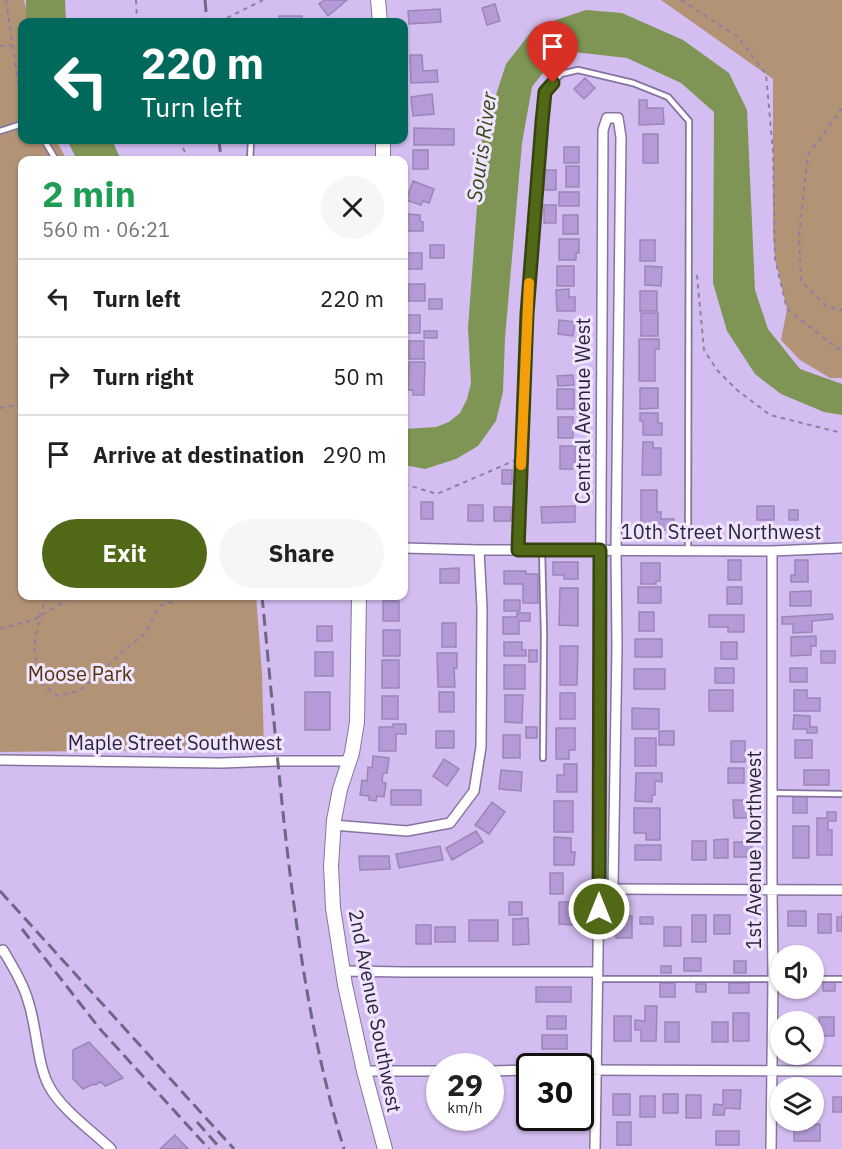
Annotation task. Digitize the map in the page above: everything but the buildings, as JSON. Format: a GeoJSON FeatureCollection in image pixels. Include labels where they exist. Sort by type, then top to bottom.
{"type":"FeatureCollection","features":[{"type":"Feature","properties":{"kind":"street"},"geometry":{"type":"LineString","coordinates":[[378,0],[380,18]]}},
{"type":"Feature","properties":{"kind":"street","name":"Central Avenue West"},"geometry":{"type":"LineString","coordinates":[[595,1149],[599,889],[603,130],[607,118],[618,118],[621,137],[616,551]]}},
{"type":"Feature","properties":{"kind":"street","name":"10th Street Northwest"},"geometry":{"type":"LineString","coordinates":[[408,548],[772,551],[842,548]]}},
{"type":"Feature","properties":{"kind":"street"},"geometry":{"type":"LineString","coordinates":[[333,825],[407,831],[450,823],[474,791],[481,747],[482,608],[479,550]]}},
{"type":"Feature","properties":{"kind":"street"},"geometry":{"type":"LineString","coordinates":[[613,889],[617,646],[616,551]]}},
{"type":"Feature","properties":{"kind":"street","name":"1st Avenue Northwest"},"geometry":{"type":"LineString","coordinates":[[772,551],[772,889],[775,945]]}},
{"type":"Feature","properties":{"kind":"street","name":"2nd Avenue Southwest"},"geometry":{"type":"LineString","coordinates":[[359,600],[357,722],[352,753],[340,789],[333,825],[331,877],[333,908],[343,971],[364,1071],[385,1149]]}},
{"type":"Feature","properties":{"kind":"street","name":"Maple Street Southwest"},"geometry":{"type":"LineString","coordinates":[[0,760],[212,763],[350,761]]}},
{"type":"Feature","properties":{"kind":"street"},"geometry":{"type":"LineString","coordinates":[[599,889],[842,890]]}},
{"type":"Feature","properties":{"kind":"street"},"geometry":{"type":"LineString","coordinates":[[1,948],[17,974],[30,1005],[49,1086],[63,1105],[111,1149]]}},
{"type":"Feature","properties":{"kind":"street"},"geometry":{"type":"LineString","coordinates":[[343,971],[598,975]]}},
{"type":"Feature","properties":{"kind":"street","name":"1st Avenue Northwest"},"geometry":{"type":"LineString","coordinates":[[771,1149],[771,1070],[776,999]]}},
{"type":"Feature","properties":{"kind":"street"},"geometry":{"type":"LineString","coordinates":[[596,1070],[842,1071]]}},
{"type":"Feature","properties":{"kind":"street"},"geometry":{"type":"LineString","coordinates":[[364,1071],[426,1071]]}},
{"type":"Feature","properties":{"kind":"lane"},"geometry":{"type":"LineString","coordinates":[[518,550],[527,314],[545,92],[561,74],[578,70],[633,83],[668,97],[689,121],[688,551]]}},
{"type":"Feature","properties":{"kind":"lane"},"geometry":{"type":"LineString","coordinates":[[0,131],[18,125]]}},
{"type":"Feature","properties":{"kind":"lane"},"geometry":{"type":"LineString","coordinates":[[542,550],[543,758]]}},
{"type":"Feature","properties":{"kind":"lane"},"geometry":{"type":"LineString","coordinates":[[772,793],[842,794]]}},
{"type":"Feature","properties":{"kind":"lane"},"geometry":{"type":"LineString","coordinates":[[598,975],[770,979]]}},
{"type":"Feature","properties":{"kind":"lane"},"geometry":{"type":"LineString","coordinates":[[824,979],[842,979]]}},
{"type":"Feature","properties":{"kind":"path"},"geometry":{"type":"LineString","coordinates":[[6,0],[18,83]]}},
{"type":"Feature","properties":{"kind":"path"},"geometry":{"type":"LineString","coordinates":[[136,0],[137,18]]}},
{"type":"Feature","properties":{"kind":"path"},"geometry":{"type":"LineString","coordinates":[[227,18],[263,0]]}},
{"type":"Feature","properties":{"kind":"path"},"geometry":{"type":"LineString","coordinates":[[681,0],[736,36],[766,74],[773,152],[775,259],[787,309],[838,349],[842,349]]}},
{"type":"Feature","properties":{"kind":"path"},"geometry":{"type":"LineString","coordinates":[[0,46],[12,45]]}},
{"type":"Feature","properties":{"kind":"path"},"geometry":{"type":"LineString","coordinates":[[842,108],[808,154],[799,236],[801,281],[825,306],[842,310]]}},
{"type":"Feature","properties":{"kind":"path"},"geometry":{"type":"LineString","coordinates":[[697,274],[704,350],[717,370],[737,390],[770,415],[842,433]]}},
{"type":"Feature","properties":{"kind":"path"},"geometry":{"type":"LineString","coordinates":[[0,408],[18,405]]}},
{"type":"Feature","properties":{"kind":"path"},"geometry":{"type":"LineString","coordinates":[[408,485],[437,494],[521,458]]}},
{"type":"Feature","properties":{"kind":"path"},"geometry":{"type":"LineString","coordinates":[[46,600],[34,647],[39,682],[58,696],[78,692],[97,677],[144,634],[160,606],[177,600]]}},
{"type":"Feature","properties":{"kind":"path"},"geometry":{"type":"LineString","coordinates":[[0,629],[33,620],[67,600]]}},
{"type":"Feature","properties":{"kind":"green space","name":"Moose Park"},"geometry":{"type":"Polygon","coordinates":[[[0,0],[24,0],[28,18],[18,18],[18,144],[58,144],[65,156],[18,156],[18,600],[256,600],[262,674],[264,749],[0,752],[0,0]]]}},
{"type":"Feature","properties":{"kind":"green space"},"geometry":{"type":"Polygon","coordinates":[[[661,0],[842,0],[842,378],[830,378],[800,360],[781,340],[787,309],[775,259],[773,233],[773,79],[661,0]]]}},
{"type":"Feature","properties":{"kind":"water"},"geometry":{"type":"Polygon","coordinates":[[[26,0],[65,0],[66,18],[26,18],[26,0]]]}},
{"type":"Feature","properties":{"kind":"water","name":"Souris River"},"geometry":{"type":"Polygon","coordinates":[[[586,10],[622,13],[683,40],[729,73],[747,110],[755,290],[768,329],[800,369],[842,384],[842,415],[824,412],[781,394],[755,374],[727,331],[713,283],[714,112],[681,83],[627,58],[574,52],[551,62],[532,87],[522,143],[505,338],[503,392],[496,421],[478,446],[456,459],[425,469],[408,466],[408,429],[436,427],[449,422],[460,413],[467,399],[471,383],[468,328],[482,138],[506,64],[535,27],[586,10]]]}},
{"type":"Feature","properties":{"kind":"water"},"geometry":{"type":"Polygon","coordinates":[[[69,144],[114,144],[119,156],[75,156],[69,144]]]}},
{"type":"Feature","properties":{"kind":"railway"},"geometry":{"type":"LineString","coordinates":[[205,0],[207,18]]}},
{"type":"Feature","properties":{"kind":"railway"},"geometry":{"type":"LineString","coordinates":[[219,144],[221,156]]}},
{"type":"Feature","properties":{"kind":"railway"},"geometry":{"type":"LineString","coordinates":[[262,600],[286,840],[301,957],[315,1035],[344,1149]]}},
{"type":"Feature","properties":{"kind":"railway"},"geometry":{"type":"LineString","coordinates":[[0,891],[234,1149]]}},
{"type":"Feature","properties":{"kind":"railway"},"geometry":{"type":"LineString","coordinates":[[22,929],[100,1029],[209,1149]]}},
{"type":"Feature","properties":{"kind":"railway"},"geometry":{"type":"LineString","coordinates":[[197,1122],[221,1149]]}},
{"type":"Feature","properties":{"kind":"slow traffic"},"geometry":{"type":"LineString","coordinates":[[521,465],[529,283]]}},
{"type":"Feature","properties":{"kind":"route"},"geometry":{"type":"LineString","coordinates":[[553,83],[545,92],[527,314],[518,550],[600,550],[599,909]]}}]}
